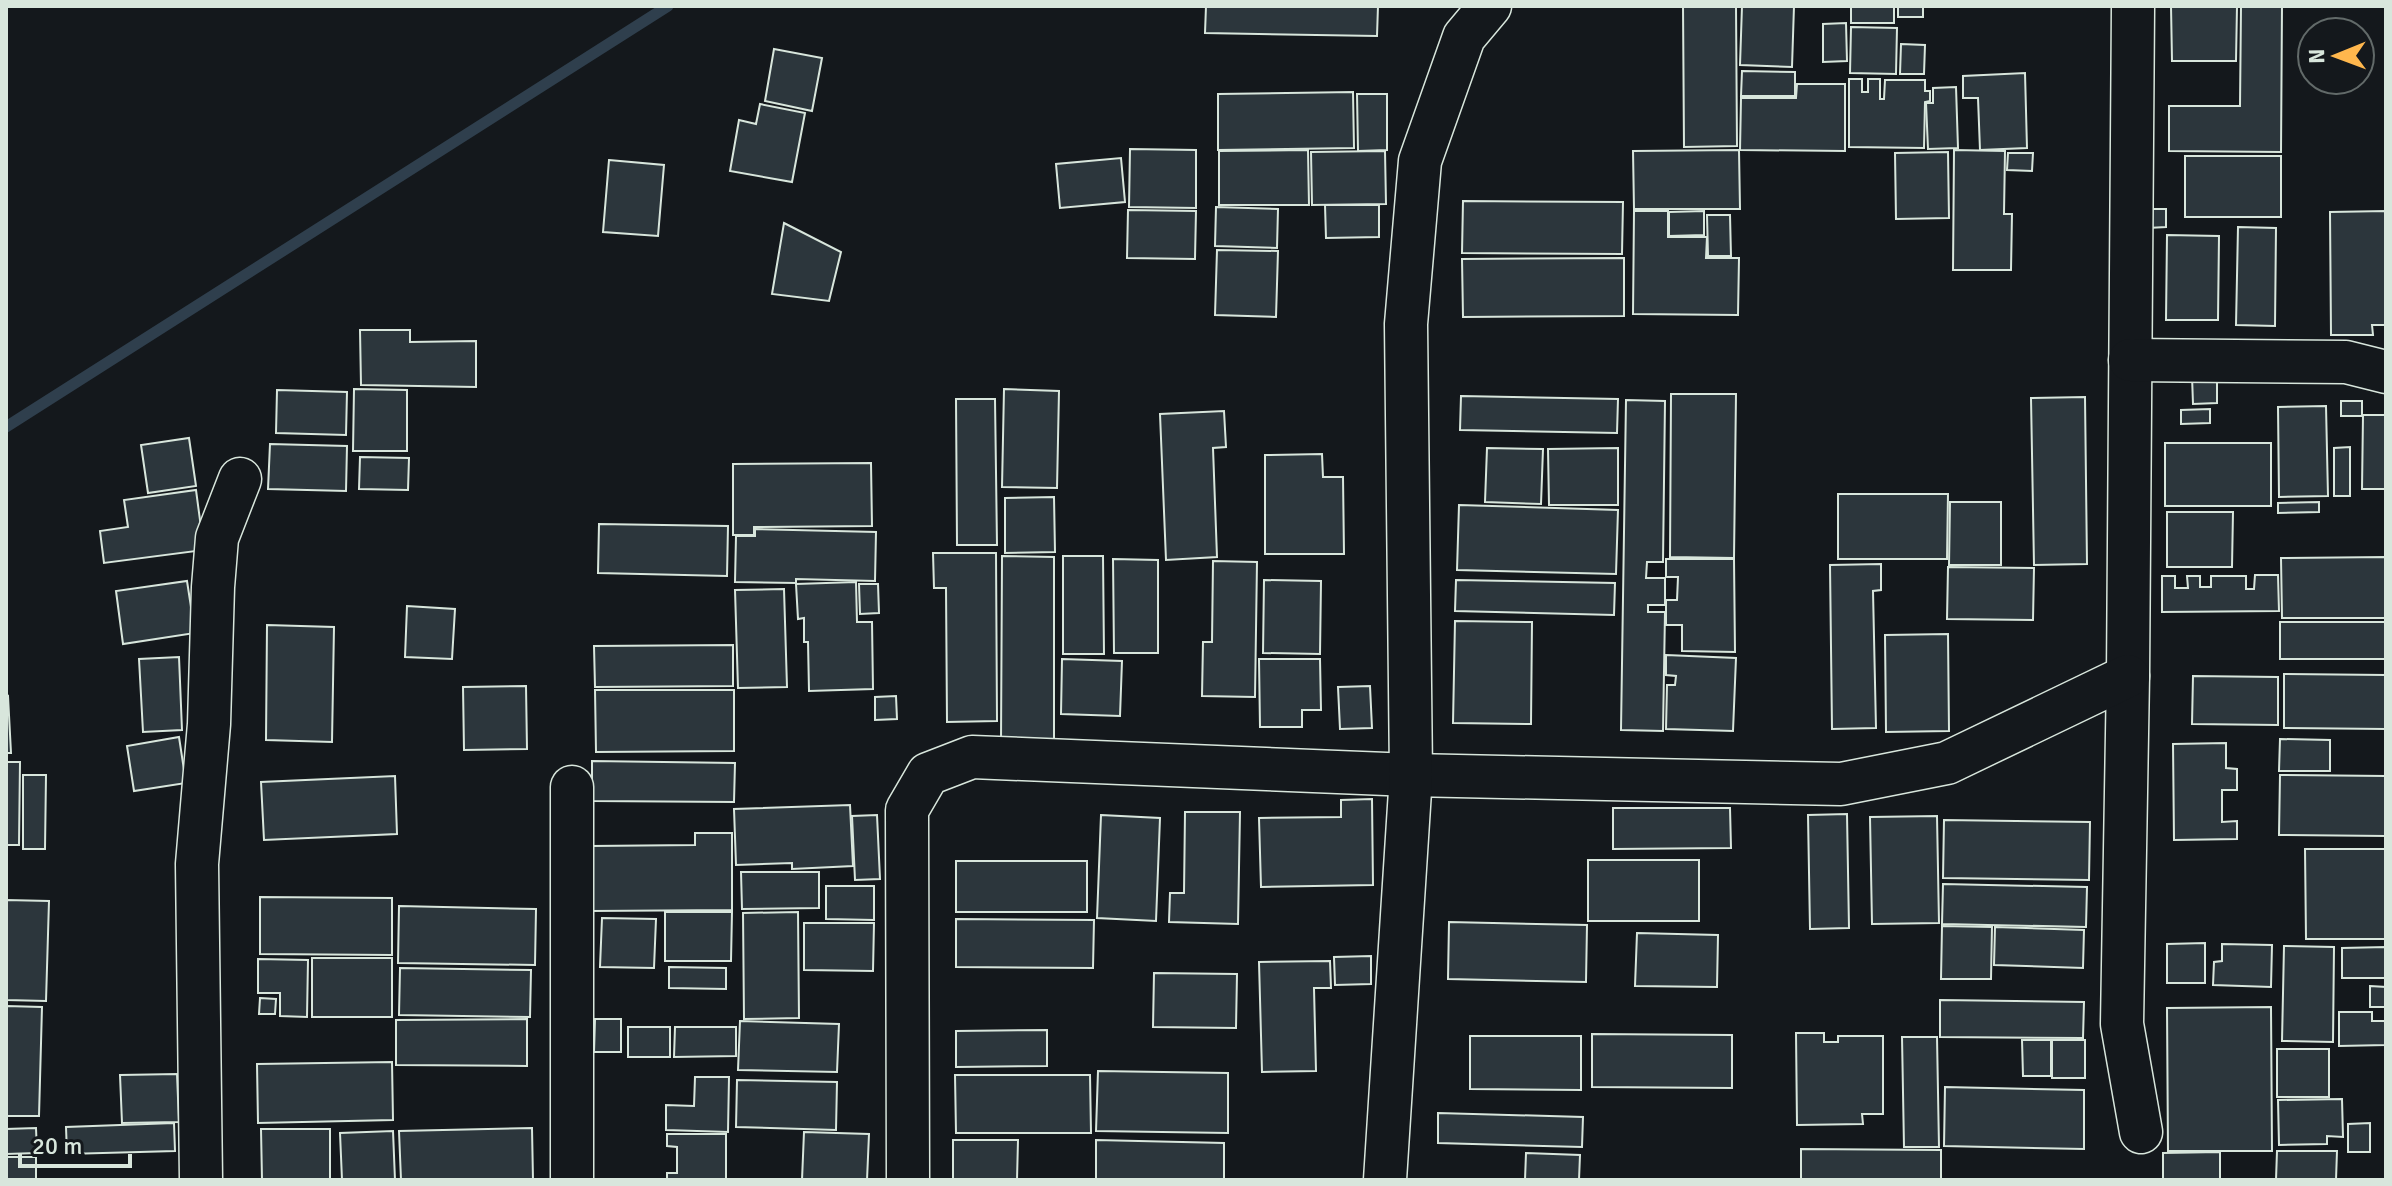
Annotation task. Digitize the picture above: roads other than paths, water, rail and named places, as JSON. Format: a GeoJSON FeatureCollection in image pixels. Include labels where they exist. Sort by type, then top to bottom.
{"type":"FeatureCollection","features":[{"type":"Feature","properties":{"kind":"street"},"geometry":{"type":"LineString","coordinates":[[1385,1180],[1411,775],[1406,324],[1420,161],[1464,37],[1490,6]]}},
{"type":"Feature","properties":{"kind":"street"},"geometry":{"type":"LineString","coordinates":[[2133,6],[2122,1024],[2141,1132]]}},
{"type":"Feature","properties":{"kind":"street"},"geometry":{"type":"LineString","coordinates":[[2130,360],[2346,362],[2386,372]]}},
{"type":"Feature","properties":{"kind":"street"},"geometry":{"type":"LineString","coordinates":[[201,1180],[197,864],[209,724],[217,538],[240,479]]}},
{"type":"Feature","properties":{"kind":"street"},"geometry":{"type":"LineString","coordinates":[[908,1180],[907,810],[928,774],[972,757],[1411,775],[1841,784],[1947,763],[2128,676]]}},
{"type":"Feature","properties":{"kind":"street"},"geometry":{"type":"LineString","coordinates":[[572,787],[572,1180]]}},
{"type":"Feature","properties":{"kind":"waterway"},"geometry":{"type":"LineString","coordinates":[[6,427],[668,6]]}}]}
